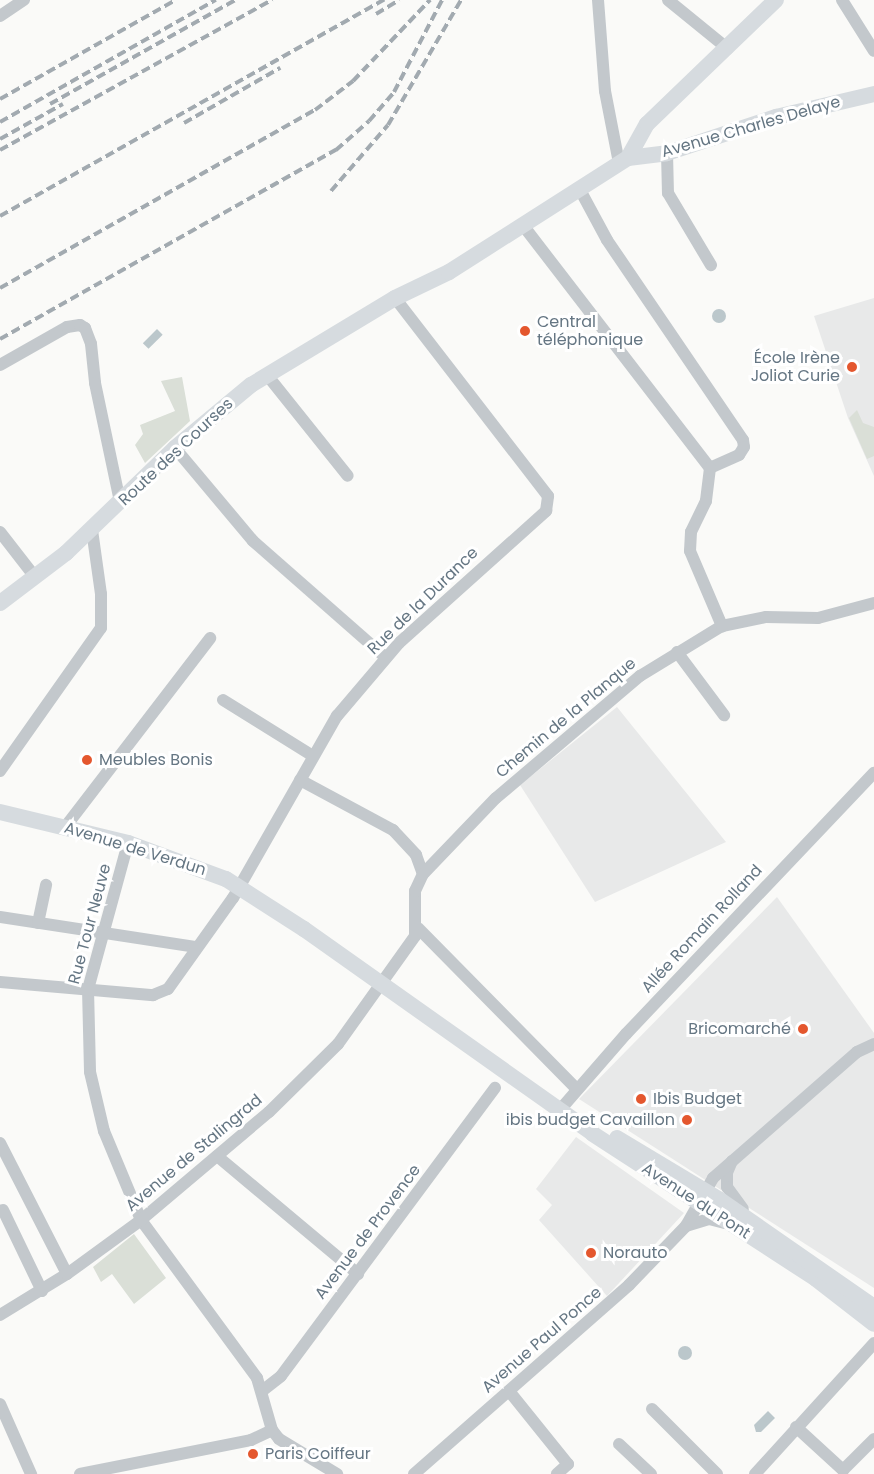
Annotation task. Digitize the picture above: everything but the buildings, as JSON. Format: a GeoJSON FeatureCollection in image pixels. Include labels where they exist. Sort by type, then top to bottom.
{"type":"FeatureCollection","features":[{"type":"Feature","properties":{"kind":"street"},"geometry":{"type":"LineString","coordinates":[[0,16],[24,0]]}},
{"type":"Feature","properties":{"kind":"street"},"geometry":{"type":"LineString","coordinates":[[598,0],[605,91],[624,160]]}},
{"type":"Feature","properties":{"kind":"street"},"geometry":{"type":"LineString","coordinates":[[668,0],[728,49]]}},
{"type":"Feature","properties":{"kind":"street"},"geometry":{"type":"LineString","coordinates":[[624,160],[642,136],[647,124],[728,49],[776,0]]}},
{"type":"Feature","properties":{"kind":"street"},"geometry":{"type":"LineString","coordinates":[[842,0],[874,51]]}},
{"type":"Feature","properties":{"kind":"street","name":"Avenue Charles Delaye"},"geometry":{"type":"LineString","coordinates":[[624,160],[661,154],[786,114],[874,94]]}},
{"type":"Feature","properties":{"kind":"street"},"geometry":{"type":"LineString","coordinates":[[642,136],[646,148],[661,154],[669,171],[664,184],[668,193],[711,265]]}},
{"type":"Feature","properties":{"kind":"street","name":"Route des Courses"},"geometry":{"type":"LineString","coordinates":[[0,603],[92,530],[175,448],[267,375],[395,298],[448,272],[624,160]]}},
{"type":"Feature","properties":{"kind":"street"},"geometry":{"type":"LineString","coordinates":[[579,188],[632,278],[743,440],[744,447],[739,455],[710,468]]}},
{"type":"Feature","properties":{"kind":"street"},"geometry":{"type":"LineString","coordinates":[[522,224],[710,468],[706,501],[691,532],[690,551],[722,626]]}},
{"type":"Feature","properties":{"kind":"street","name":"Rue de la Durance"},"geometry":{"type":"LineString","coordinates":[[88,989],[162,993],[237,886],[337,716],[386,658],[453,591],[546,511],[549,504],[548,496],[478,410],[395,298]]}},
{"type":"Feature","properties":{"kind":"street"},"geometry":{"type":"LineString","coordinates":[[0,365],[67,327],[80,325],[85,328],[91,344],[97,392],[120,502]]}},
{"type":"Feature","properties":{"kind":"street"},"geometry":{"type":"LineString","coordinates":[[267,375],[348,476]]}},
{"type":"Feature","properties":{"kind":"street"},"geometry":{"type":"LineString","coordinates":[[175,448],[252,541],[386,658]]}},
{"type":"Feature","properties":{"kind":"street"},"geometry":{"type":"LineString","coordinates":[[0,771],[101,628],[101,594],[92,530]]}},
{"type":"Feature","properties":{"kind":"street"},"geometry":{"type":"LineString","coordinates":[[0,532],[35,577]]}},
{"type":"Feature","properties":{"kind":"street","name":"Chemin de la Planque"},"geometry":{"type":"LineString","coordinates":[[418,928],[414,902],[423,874],[518,779],[640,676],[722,626],[766,617],[818,618],[874,603]]}},
{"type":"Feature","properties":{"kind":"street"},"geometry":{"type":"LineString","coordinates":[[66,826],[210,638]]}},
{"type":"Feature","properties":{"kind":"street"},"geometry":{"type":"LineString","coordinates":[[677,652],[724,715]]}},
{"type":"Feature","properties":{"kind":"street"},"geometry":{"type":"LineString","coordinates":[[223,700],[313,756]]}},
{"type":"Feature","properties":{"kind":"street","name":"Allée Romain Rolland"},"geometry":{"type":"LineString","coordinates":[[561,1108],[874,773]]}},
{"type":"Feature","properties":{"kind":"street"},"geometry":{"type":"LineString","coordinates":[[300,780],[393,830],[416,855],[423,874]]}},
{"type":"Feature","properties":{"kind":"street","name":"Avenue de Verdun"},"geometry":{"type":"LineString","coordinates":[[0,812],[66,826],[128,843],[209,871],[237,886],[382,985]]}},
{"type":"Feature","properties":{"kind":"street","name":"Rue Tour Neuve"},"geometry":{"type":"LineString","coordinates":[[128,843],[88,989],[87,1033],[96,1107],[141,1220],[242,1356],[262,1392],[272,1430]]}},
{"type":"Feature","properties":{"kind":"street"},"geometry":{"type":"LineString","coordinates":[[38,923],[46,885]]}},
{"type":"Feature","properties":{"kind":"street"},"geometry":{"type":"LineString","coordinates":[[0,917],[196,947]]}},
{"type":"Feature","properties":{"kind":"street"},"geometry":{"type":"LineString","coordinates":[[382,985],[418,928],[577,1089]]}},
{"type":"Feature","properties":{"kind":"street"},"geometry":{"type":"LineString","coordinates":[[0,982],[88,989]]}},
{"type":"Feature","properties":{"kind":"street","name":"Avenue du Pont"},"geometry":{"type":"LineString","coordinates":[[382,985],[561,1108],[702,1196],[766,1230],[874,1307]]}},
{"type":"Feature","properties":{"kind":"street","name":"Avenue de Stalingrad"},"geometry":{"type":"LineString","coordinates":[[0,1315],[42,1291],[141,1220],[269,1112],[338,1044],[382,985]]}},
{"type":"Feature","properties":{"kind":"street","name":"Avenue Paul Ponce"},"geometry":{"type":"LineString","coordinates":[[414,1474],[593,1319],[686,1226],[702,1196],[732,1161],[857,1052],[874,1044]]}},
{"type":"Feature","properties":{"kind":"street","name":"Avenue de Provence"},"geometry":{"type":"LineString","coordinates":[[262,1392],[281,1376],[495,1088]]}},
{"type":"Feature","properties":{"kind":"street"},"geometry":{"type":"LineString","coordinates":[[0,1143],[9,1168],[67,1274]]}},
{"type":"Feature","properties":{"kind":"street"},"geometry":{"type":"LineString","coordinates":[[217,1156],[358,1274]]}},
{"type":"Feature","properties":{"kind":"street"},"geometry":{"type":"LineString","coordinates":[[732,1161],[727,1173],[729,1192],[766,1230]]}},
{"type":"Feature","properties":{"kind":"street","name":"Avenue du Pont"},"geometry":{"type":"LineString","coordinates":[[702,1196],[734,1226],[816,1279],[874,1324]]}},
{"type":"Feature","properties":{"kind":"street"},"geometry":{"type":"LineString","coordinates":[[3,1210],[42,1291]]}},
{"type":"Feature","properties":{"kind":"street"},"geometry":{"type":"LineString","coordinates":[[686,1226],[709,1219],[734,1226]]}},
{"type":"Feature","properties":{"kind":"street"},"geometry":{"type":"LineString","coordinates":[[755,1474],[874,1342]]}},
{"type":"Feature","properties":{"kind":"street"},"geometry":{"type":"LineString","coordinates":[[509,1391],[568,1464],[557,1474]]}},
{"type":"Feature","properties":{"kind":"street"},"geometry":{"type":"LineString","coordinates":[[0,1404],[31,1474]]}},
{"type":"Feature","properties":{"kind":"street"},"geometry":{"type":"LineString","coordinates":[[652,1409],[717,1474]]}},
{"type":"Feature","properties":{"kind":"street"},"geometry":{"type":"LineString","coordinates":[[796,1427],[843,1470],[874,1439]]}},
{"type":"Feature","properties":{"kind":"street"},"geometry":{"type":"LineString","coordinates":[[80,1474],[112,1470],[251,1440],[272,1430],[279,1439],[337,1474]]}},
{"type":"Feature","properties":{"kind":"street"},"geometry":{"type":"LineString","coordinates":[[619,1444],[651,1474]]}},
{"type":"Feature","properties":{"kind":"shaded area","name":"École Irène Joliot Curie"},"geometry":{"type":"Polygon","coordinates":[[[874,298],[874,476],[848,418],[814,316],[874,298]]]}},
{"type":"Feature","properties":{"kind":"shaded area"},"geometry":{"type":"Polygon","coordinates":[[[719,309],[724,311],[726,316],[724,321],[719,323],[714,321],[712,316],[714,311],[719,309]]]}},
{"type":"Feature","properties":{"kind":"shaded area"},"geometry":{"type":"Polygon","coordinates":[[[157,329],[163,335],[149,349],[143,343],[157,329]]]}},
{"type":"Feature","properties":{"kind":"shaded area"},"geometry":{"type":"Polygon","coordinates":[[[182,377],[190,421],[145,463],[135,445],[143,434],[140,425],[175,411],[161,381],[182,377]]]}},
{"type":"Feature","properties":{"kind":"shaded area"},"geometry":{"type":"Polygon","coordinates":[[[857,410],[863,423],[874,427],[874,456],[867,459],[849,418],[857,410]]]}},
{"type":"Feature","properties":{"kind":"shaded area"},"geometry":{"type":"Polygon","coordinates":[[[617,707],[726,842],[595,902],[520,785],[617,707]]]}},
{"type":"Feature","properties":{"kind":"shaded area"},"geometry":{"type":"Polygon","coordinates":[[[777,897],[874,1033],[874,1288],[579,1099],[777,897]]]}},
{"type":"Feature","properties":{"kind":"shaded area"},"geometry":{"type":"Polygon","coordinates":[[[576,1137],[684,1213],[607,1296],[539,1220],[552,1205],[536,1189],[576,1137]]]}},
{"type":"Feature","properties":{"kind":"shaded area"},"geometry":{"type":"Polygon","coordinates":[[[134,1234],[166,1278],[134,1304],[112,1274],[101,1282],[93,1267],[134,1234]]]}},
{"type":"Feature","properties":{"kind":"shaded area"},"geometry":{"type":"Polygon","coordinates":[[[685,1346],[690,1348],[692,1353],[690,1358],[685,1360],[680,1358],[678,1353],[680,1348],[685,1346]]]}},
{"type":"Feature","properties":{"kind":"shaded area"},"geometry":{"type":"Polygon","coordinates":[[[768,1411],[775,1418],[761,1432],[756,1432],[754,1425],[768,1411]]]}},
{"type":"Feature","properties":{"kind":"railway"},"geometry":{"type":"LineString","coordinates":[[0,99],[176,0]]}},
{"type":"Feature","properties":{"kind":"railway"},"geometry":{"type":"LineString","coordinates":[[0,122],[216,0]]}},
{"type":"Feature","properties":{"kind":"railway"},"geometry":{"type":"LineString","coordinates":[[50,104],[235,0]]}},
{"type":"Feature","properties":{"kind":"railway"},"geometry":{"type":"LineString","coordinates":[[0,150],[272,0]]}},
{"type":"Feature","properties":{"kind":"railway"},"geometry":{"type":"LineString","coordinates":[[0,216],[384,0]]}},
{"type":"Feature","properties":{"kind":"railway"},"geometry":{"type":"LineString","coordinates":[[376,14],[399,0]]}},
{"type":"Feature","properties":{"kind":"railway"},"geometry":{"type":"LineString","coordinates":[[0,288],[315,110],[353,81],[430,0]]}},
{"type":"Feature","properties":{"kind":"railway"},"geometry":{"type":"LineString","coordinates":[[0,339],[336,150],[369,121],[394,92],[442,0]]}},
{"type":"Feature","properties":{"kind":"railway"},"geometry":{"type":"LineString","coordinates":[[331,191],[388,125],[461,0]]}},
{"type":"Feature","properties":{"kind":"railway"},"geometry":{"type":"LineString","coordinates":[[184,123],[280,68]]}},
{"type":"Feature","properties":{"kind":"railway"},"geometry":{"type":"LineString","coordinates":[[0,139],[63,104]]}},
{"type":"Feature","properties":{"kind":"place","name":"Central téléphonique"},"geometry":{"type":"Point","coordinates":[525,331]}},
{"type":"Feature","properties":{"kind":"place","name":"École Irène Joliot Curie"},"geometry":{"type":"Point","coordinates":[852,367]}},
{"type":"Feature","properties":{"kind":"place","name":"Meubles Bonis"},"geometry":{"type":"Point","coordinates":[87,760]}},
{"type":"Feature","properties":{"kind":"place","name":"Bricomarché"},"geometry":{"type":"Point","coordinates":[803,1029]}},
{"type":"Feature","properties":{"kind":"place","name":"Ibis Budget"},"geometry":{"type":"Point","coordinates":[641,1099]}},
{"type":"Feature","properties":{"kind":"place","name":"ibis budget Cavaillon"},"geometry":{"type":"Point","coordinates":[687,1120]}},
{"type":"Feature","properties":{"kind":"place","name":"Norauto"},"geometry":{"type":"Point","coordinates":[591,1253]}},
{"type":"Feature","properties":{"kind":"place","name":"Paris Coiffeur"},"geometry":{"type":"Point","coordinates":[253,1454]}}]}
